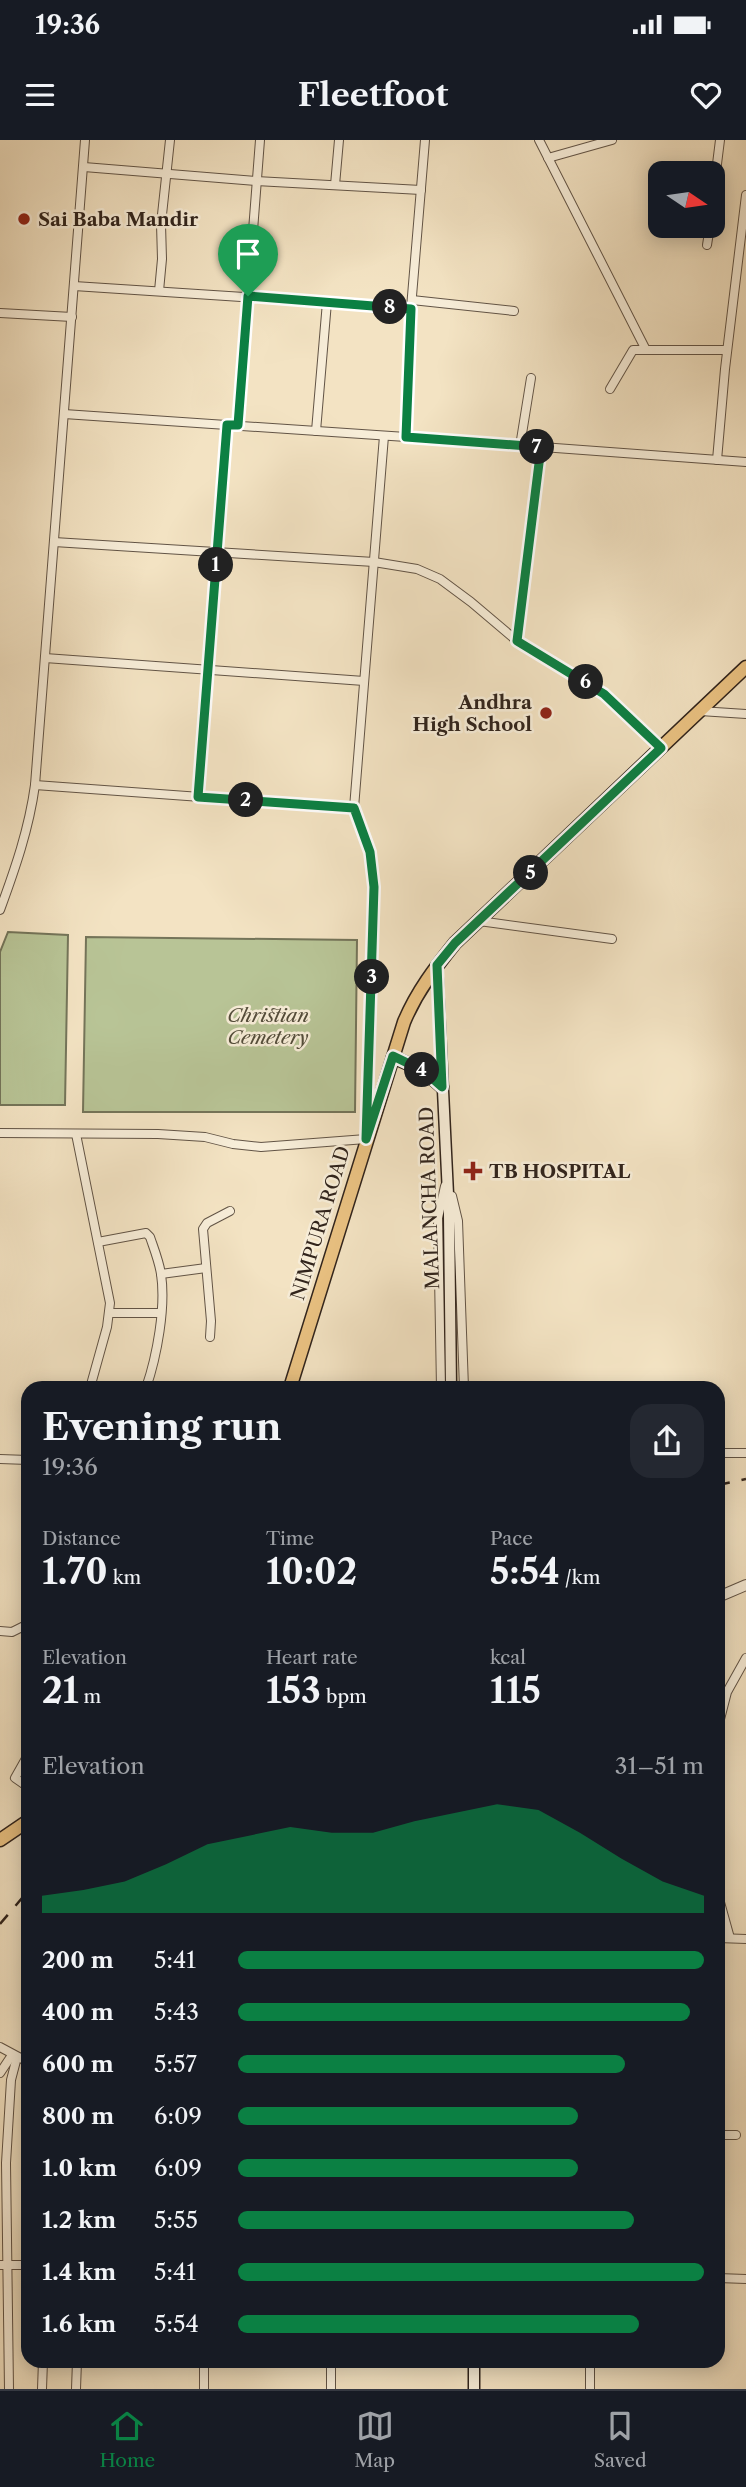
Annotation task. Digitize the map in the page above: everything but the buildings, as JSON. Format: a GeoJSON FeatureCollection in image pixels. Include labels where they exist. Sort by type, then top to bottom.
{"type":"FeatureCollection","features":[{"type":"Feature","properties":{"kind":"main road","name":"NIMPURA ROAD"},"geometry":{"type":"LineString","coordinates":[[292,1381],[366,1139],[414,998],[455,943],[746,667]]}},
{"type":"Feature","properties":{"kind":"main road","name":"MALANCHA ROAD"},"geometry":{"type":"LineString","coordinates":[[437,965],[447,1176],[451,1381]]}},
{"type":"Feature","properties":{"kind":"main road"},"geometry":{"type":"LineString","coordinates":[[393,1056],[424,1071],[442,1087]]}},
{"type":"Feature","properties":{"kind":"main road"},"geometry":{"type":"LineString","coordinates":[[0,1840],[21,1826]]}},
{"type":"Feature","properties":{"kind":"main road"},"geometry":{"type":"LineString","coordinates":[[474,2368],[474,2389]]}},
{"type":"Feature","properties":{"kind":"street"},"geometry":{"type":"LineString","coordinates":[[0,910],[16,868],[32,812],[35,785],[85,140]]}},
{"type":"Feature","properties":{"kind":"street"},"geometry":{"type":"LineString","coordinates":[[159,290],[161,224],[170,140]]}},
{"type":"Feature","properties":{"kind":"street"},"geometry":{"type":"LineString","coordinates":[[238,425],[260,140]]}},
{"type":"Feature","properties":{"kind":"street"},"geometry":{"type":"LineString","coordinates":[[335,185],[339,140]]}},
{"type":"Feature","properties":{"kind":"street"},"geometry":{"type":"LineString","coordinates":[[406,437],[412,304],[425,140]]}},
{"type":"Feature","properties":{"kind":"street"},"geometry":{"type":"LineString","coordinates":[[539,140],[646,348]]}},
{"type":"Feature","properties":{"kind":"street"},"geometry":{"type":"LineString","coordinates":[[548,158],[612,140]]}},
{"type":"Feature","properties":{"kind":"street"},"geometry":{"type":"LineString","coordinates":[[717,161],[720,140]]}},
{"type":"Feature","properties":{"kind":"street"},"geometry":{"type":"LineString","coordinates":[[83,166],[256,181],[421,190]]}},
{"type":"Feature","properties":{"kind":"street"},"geometry":{"type":"LineString","coordinates":[[717,460],[727,351],[741,273],[746,195]]}},
{"type":"Feature","properties":{"kind":"street"},"geometry":{"type":"LineString","coordinates":[[707,245],[708,238]]}},
{"type":"Feature","properties":{"kind":"street"},"geometry":{"type":"LineString","coordinates":[[74,286],[514,311]]}},
{"type":"Feature","properties":{"kind":"street"},"geometry":{"type":"LineString","coordinates":[[316,431],[327,302]]}},
{"type":"Feature","properties":{"kind":"street"},"geometry":{"type":"LineString","coordinates":[[0,313],[72,317]]}},
{"type":"Feature","properties":{"kind":"street"},"geometry":{"type":"LineString","coordinates":[[610,389],[633,350],[646,348],[727,351]]}},
{"type":"Feature","properties":{"kind":"street"},"geometry":{"type":"LineString","coordinates":[[520,446],[530,377]]}},
{"type":"Feature","properties":{"kind":"street"},"geometry":{"type":"LineString","coordinates":[[64,414],[746,463]]}},
{"type":"Feature","properties":{"kind":"street"},"geometry":{"type":"LineString","coordinates":[[198,797],[227,425]]}},
{"type":"Feature","properties":{"kind":"street"},"geometry":{"type":"LineString","coordinates":[[0,1133],[205,1137],[261,1147],[366,1139],[374,887],[370,852],[354,808],[384,436]]}},
{"type":"Feature","properties":{"kind":"street"},"geometry":{"type":"LineString","coordinates":[[517,641],[541,447]]}},
{"type":"Feature","properties":{"kind":"street"},"geometry":{"type":"LineString","coordinates":[[54,542],[374,562],[417,569],[440,579],[517,641],[604,694],[661,748]]}},
{"type":"Feature","properties":{"kind":"street"},"geometry":{"type":"LineString","coordinates":[[45,658],[364,681]]}},
{"type":"Feature","properties":{"kind":"street"},"geometry":{"type":"LineString","coordinates":[[699,711],[746,714]]}},
{"type":"Feature","properties":{"kind":"street"},"geometry":{"type":"LineString","coordinates":[[35,785],[354,808]]}},
{"type":"Feature","properties":{"kind":"street"},"geometry":{"type":"LineString","coordinates":[[479,921],[612,939]]}},
{"type":"Feature","properties":{"kind":"street"},"geometry":{"type":"LineString","coordinates":[[76,1134],[110,1312],[93,1381]]}},
{"type":"Feature","properties":{"kind":"street"},"geometry":{"type":"LineString","coordinates":[[441,1381],[438,1218],[447,1176]]}},
{"type":"Feature","properties":{"kind":"street"},"geometry":{"type":"LineString","coordinates":[[447,1176],[458,1221],[464,1381]]}},
{"type":"Feature","properties":{"kind":"street"},"geometry":{"type":"LineString","coordinates":[[210,1338],[203,1230],[207,1223],[230,1211]]}},
{"type":"Feature","properties":{"kind":"street"},"geometry":{"type":"LineString","coordinates":[[98,1242],[148,1234],[161,1274],[158,1346],[148,1381]]}},
{"type":"Feature","properties":{"kind":"street"},"geometry":{"type":"LineString","coordinates":[[161,1274],[206,1268]]}},
{"type":"Feature","properties":{"kind":"street"},"geometry":{"type":"LineString","coordinates":[[110,1312],[160,1313]]}},
{"type":"Feature","properties":{"kind":"street"},"geometry":{"type":"LineString","coordinates":[[725,1453],[746,1453]]}},
{"type":"Feature","properties":{"kind":"street"},"geometry":{"type":"LineString","coordinates":[[0,1459],[21,1460]]}},
{"type":"Feature","properties":{"kind":"street"},"geometry":{"type":"LineString","coordinates":[[725,1594],[746,1585]]}},
{"type":"Feature","properties":{"kind":"street"},"geometry":{"type":"LineString","coordinates":[[0,1631],[21,1629]]}},
{"type":"Feature","properties":{"kind":"street"},"geometry":{"type":"LineString","coordinates":[[725,1700],[746,1658]]}},
{"type":"Feature","properties":{"kind":"street"},"geometry":{"type":"LineString","coordinates":[[21,1767],[15,1778],[21,1782]]}},
{"type":"Feature","properties":{"kind":"street"},"geometry":{"type":"LineString","coordinates":[[725,1920],[730,1938]]}},
{"type":"Feature","properties":{"kind":"street"},"geometry":{"type":"LineString","coordinates":[[725,1938],[746,1939]]}},
{"type":"Feature","properties":{"kind":"street"},"geometry":{"type":"LineString","coordinates":[[0,2047],[21,2059]]}},
{"type":"Feature","properties":{"kind":"street"},"geometry":{"type":"LineString","coordinates":[[0,2073],[15,2056]]}},
{"type":"Feature","properties":{"kind":"street"},"geometry":{"type":"LineString","coordinates":[[9,2389],[4,2265],[6,2163],[15,2056]]}},
{"type":"Feature","properties":{"kind":"street"},"geometry":{"type":"LineString","coordinates":[[725,2135],[736,2135]]}},
{"type":"Feature","properties":{"kind":"street"},"geometry":{"type":"LineString","coordinates":[[725,2278],[746,2279]]}},
{"type":"Feature","properties":{"kind":"street"},"geometry":{"type":"LineString","coordinates":[[42,2389],[43,2368]]}},
{"type":"Feature","properties":{"kind":"street"},"geometry":{"type":"LineString","coordinates":[[76,2389],[77,2368]]}},
{"type":"Feature","properties":{"kind":"street"},"geometry":{"type":"LineString","coordinates":[[204,2368],[204,2389]]}},
{"type":"Feature","properties":{"kind":"street"},"geometry":{"type":"LineString","coordinates":[[331,2368],[331,2389]]}},
{"type":"Feature","properties":{"kind":"street"},"geometry":{"type":"LineString","coordinates":[[590,2368],[590,2389]]}},
{"type":"Feature","properties":{"kind":"green space"},"geometry":{"type":"Polygon","coordinates":[[[8,932],[68,935],[65,1105],[0,1105],[0,952],[8,932]]]}},
{"type":"Feature","properties":{"kind":"green space","name":"Christian Cemetery"},"geometry":{"type":"Polygon","coordinates":[[[86,937],[357,940],[355,1112],[83,1112],[86,937]]]}},
{"type":"Feature","properties":{"kind":"railway"},"geometry":{"type":"LineString","coordinates":[[725,1484],[746,1479]]}},
{"type":"Feature","properties":{"kind":"railway"},"geometry":{"type":"LineString","coordinates":[[0,1924],[21,1899]]}},
{"type":"Feature","properties":{"kind":"place","name":"Sai Baba Mandir"},"geometry":{"type":"Point","coordinates":[24,219]}},
{"type":"Feature","properties":{"kind":"place","name":"Andhra High School"},"geometry":{"type":"Point","coordinates":[546,713]}},
{"type":"Feature","properties":{"kind":"place","name":"TB HOSPITAL"},"geometry":{"type":"Point","coordinates":[473,1171]}},
{"type":"Feature","properties":{"kind":"route"},"geometry":{"type":"LineString","coordinates":[[248,296],[411,309],[406,437],[541,447],[517,641],[604,694],[661,748],[455,943],[437,965],[442,1087],[424,1071],[393,1056],[366,1139],[374,887],[370,852],[354,808],[198,797],[227,425],[238,425],[248,296]]}}]}
